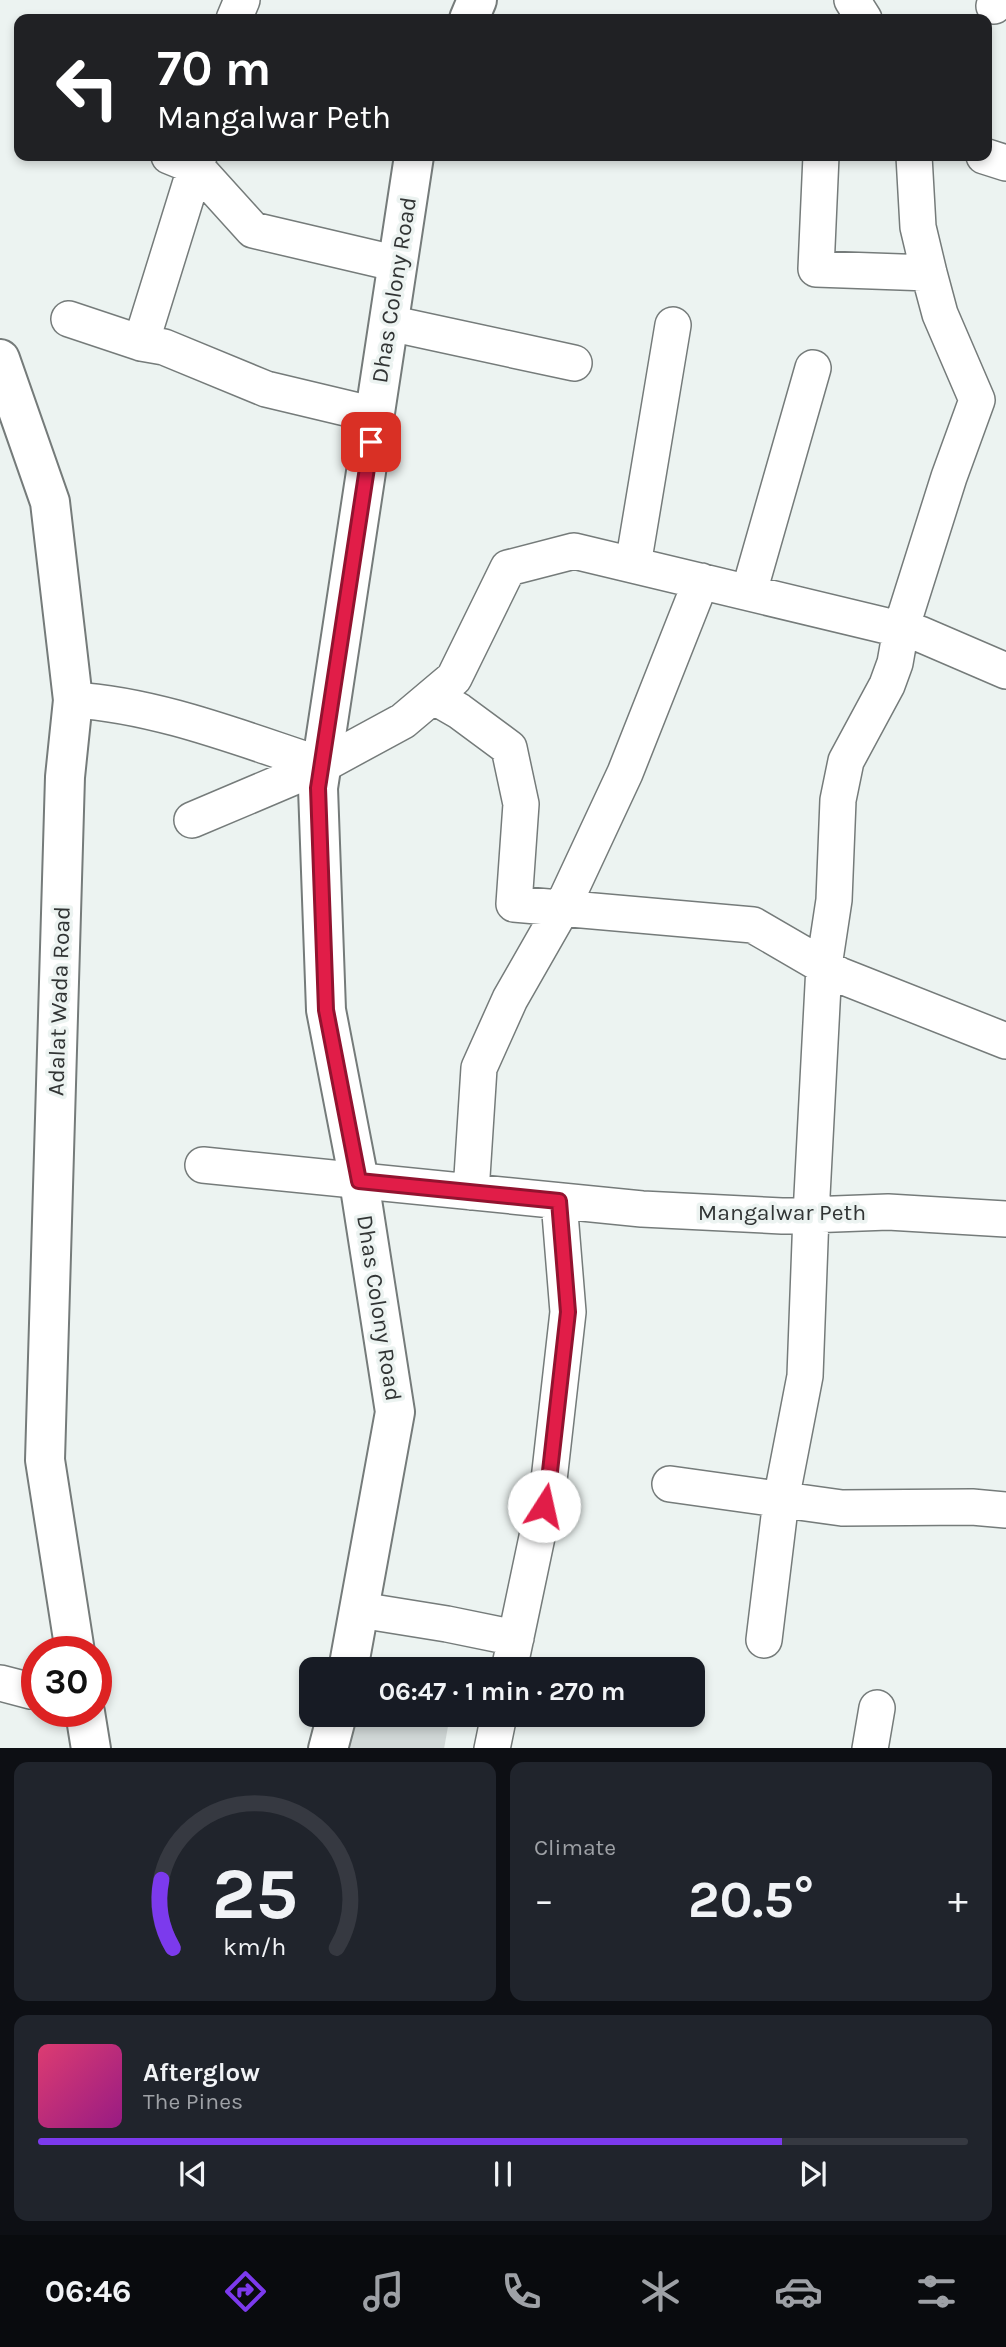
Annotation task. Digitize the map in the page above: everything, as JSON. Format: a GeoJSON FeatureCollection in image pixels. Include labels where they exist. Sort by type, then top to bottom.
{"type":"FeatureCollection","features":[{"type":"Feature","properties":{"kind":"street"},"geometry":{"type":"LineString","coordinates":[[141,343],[188,161]]}},
{"type":"Feature","properties":{"kind":"street"},"geometry":{"type":"LineString","coordinates":[[189,161],[253,230],[398,264]]}},
{"type":"Feature","properties":{"kind":"street","name":"Dhas Colony Road"},"geometry":{"type":"LineString","coordinates":[[351,1657],[395,1412],[359,1181],[326,1010],[318,788],[414,161]]}},
{"type":"Feature","properties":{"kind":"street"},"geometry":{"type":"LineString","coordinates":[[821,161],[817,270],[929,273]]}},
{"type":"Feature","properties":{"kind":"street"},"geometry":{"type":"LineString","coordinates":[[764,1640],[781,1500],[805,1376],[824,966],[834,900],[838,800],[846,761],[887,685],[895,663],[901,629],[949,477],[977,400],[940,314],[929,273],[918,227],[914,161]]}},
{"type":"Feature","properties":{"kind":"street"},"geometry":{"type":"LineString","coordinates":[[69,319],[141,343],[164,347],[266,389],[375,415]]}},
{"type":"Feature","properties":{"kind":"street"},"geometry":{"type":"LineString","coordinates":[[389,323],[574,363]]}},
{"type":"Feature","properties":{"kind":"street"},"geometry":{"type":"LineString","coordinates":[[633,565],[673,325]]}},
{"type":"Feature","properties":{"kind":"street","name":"Adalat Wada Road"},"geometry":{"type":"LineString","coordinates":[[0,359],[50,502],[73,700],[65,777],[45,1460],[72,1636]]}},
{"type":"Feature","properties":{"kind":"street"},"geometry":{"type":"LineString","coordinates":[[749,592],[813,368]]}},
{"type":"Feature","properties":{"kind":"street"},"geometry":{"type":"LineString","coordinates":[[192,820],[322,765],[403,721],[454,678],[508,568],[574,551],[920,634],[1006,671]]}},
{"type":"Feature","properties":{"kind":"street"},"geometry":{"type":"LineString","coordinates":[[471,1192],[479,1068],[510,999],[562,908],[625,773],[701,581]]}},
{"type":"Feature","properties":{"kind":"street"},"geometry":{"type":"LineString","coordinates":[[433,696],[459,711],[509,748],[521,804],[514,904],[753,925],[839,975],[1006,1041]]}},
{"type":"Feature","properties":{"kind":"street"},"geometry":{"type":"LineString","coordinates":[[73,700],[101,702],[191,723],[322,765]]}},
{"type":"Feature","properties":{"kind":"street","name":"Mangalwar Peth"},"geometry":{"type":"LineString","coordinates":[[203,1165],[642,1209],[782,1216],[888,1212],[1006,1219]]}},
{"type":"Feature","properties":{"kind":"street"},"geometry":{"type":"LineString","coordinates":[[360,1610],[447,1624],[512,1654],[549,1480],[568,1312],[559,1201]]}},
{"type":"Feature","properties":{"kind":"street"},"geometry":{"type":"LineString","coordinates":[[670,1484],[842,1508],[972,1507],[1006,1510]]}},
{"type":"Feature","properties":{"kind":"street"},"geometry":{"type":"LineString","coordinates":[[0,1683],[21,1688]]}},
{"type":"Feature","properties":{"kind":"street"},"geometry":{"type":"LineString","coordinates":[[870,1748],[877,1708]]}},
{"type":"Feature","properties":{"kind":"street"},"geometry":{"type":"LineString","coordinates":[[88,1727],[91,1748]]}},
{"type":"Feature","properties":{"kind":"street"},"geometry":{"type":"LineString","coordinates":[[328,1748],[334,1727]]}},
{"type":"Feature","properties":{"kind":"street"},"geometry":{"type":"LineString","coordinates":[[492,1748],[496,1727]]}},
{"type":"Feature","properties":{"kind":"building"},"geometry":{"type":"Polygon","coordinates":[[[349,1727],[448,1727],[444,1748],[344,1748],[349,1727]]]}},
{"type":"Feature","properties":{"kind":"route"},"geometry":{"type":"LineString","coordinates":[[371,442],[318,788],[326,1010],[359,1181],[559,1201],[568,1312],[544,1506]]}}]}
